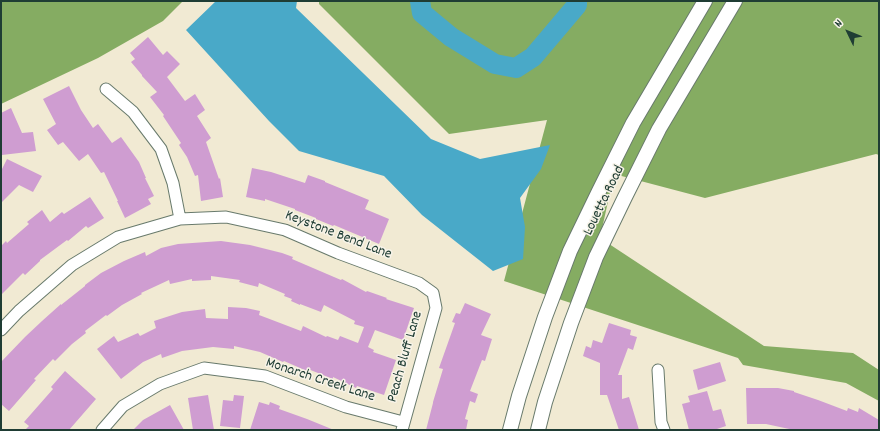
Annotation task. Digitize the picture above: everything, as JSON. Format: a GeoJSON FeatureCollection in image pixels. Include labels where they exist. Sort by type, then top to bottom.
{"type":"FeatureCollection","features":[{"type":"Feature","properties":{"kind":"main road","name":"Louetta Road"},"geometry":{"type":"LineString","coordinates":[[510,430],[519,396],[545,317],[570,251],[633,123],[705,1]]}},
{"type":"Feature","properties":{"kind":"main road","name":"Louetta Road"},"geometry":{"type":"LineString","coordinates":[[538,430],[545,402],[571,323],[596,257],[659,129],[735,1]]}},
{"type":"Feature","properties":{"kind":"street"},"geometry":{"type":"LineString","coordinates":[[106,89],[133,112],[161,149],[173,183],[180,219]]}},
{"type":"Feature","properties":{"kind":"street","name":"Keystone Bend Lane"},"geometry":{"type":"LineString","coordinates":[[1,330],[19,311],[72,266],[118,237],[180,219],[226,216],[285,230],[338,253],[419,283],[433,293]]}},
{"type":"Feature","properties":{"kind":"street","name":"Peach Bluff Lane"},"geometry":{"type":"LineString","coordinates":[[402,426],[436,308],[433,293]]}},
{"type":"Feature","properties":{"kind":"street","name":"Monarch Creek Lane"},"geometry":{"type":"LineString","coordinates":[[102,430],[123,406],[160,384],[204,368],[265,376],[346,407],[402,426]]}},
{"type":"Feature","properties":{"kind":"street"},"geometry":{"type":"LineString","coordinates":[[658,370],[661,422],[664,430]]}},
{"type":"Feature","properties":{"kind":"green space"},"geometry":{"type":"Polygon","coordinates":[[[1,1],[183,1],[163,21],[98,58],[1,104],[1,1]]]}},
{"type":"Feature","properties":{"kind":"green space"},"geometry":{"type":"Polygon","coordinates":[[[319,1],[879,1],[879,155],[876,154],[705,198],[614,174],[600,238],[764,346],[853,353],[879,370],[879,401],[846,383],[743,365],[738,358],[504,281],[547,120],[449,134],[319,4],[319,1]]]}},
{"type":"Feature","properties":{"kind":"water"},"geometry":{"type":"Polygon","coordinates":[[[216,1],[297,1],[296,8],[431,139],[480,159],[550,145],[541,169],[520,198],[525,227],[523,259],[493,271],[422,215],[384,176],[299,151],[269,121],[186,30],[216,1]]]}},
{"type":"Feature","properties":{"kind":"building"},"geometry":{"type":"Polygon","coordinates":[[[148,37],[163,55],[167,51],[180,64],[167,77],[185,101],[195,94],[205,110],[197,116],[211,138],[206,142],[219,179],[220,178],[223,197],[201,201],[198,175],[195,176],[187,157],[179,145],[181,143],[163,116],[164,115],[150,97],[157,92],[131,62],[135,59],[130,53],[148,37]]]}},
{"type":"Feature","properties":{"kind":"building"},"geometry":{"type":"Polygon","coordinates":[[[69,86],[81,110],[93,128],[98,124],[112,143],[121,137],[139,162],[154,196],[148,199],[151,204],[125,218],[104,172],[101,173],[88,154],[79,161],[63,142],[58,145],[47,130],[56,124],[43,99],[69,86]]]}},
{"type":"Feature","properties":{"kind":"building"},"geometry":{"type":"Polygon","coordinates":[[[11,108],[22,133],[33,132],[36,151],[2,155],[1,113],[11,108]]]}},
{"type":"Feature","properties":{"kind":"building"},"geometry":{"type":"Polygon","coordinates":[[[7,159],[42,176],[33,192],[19,185],[1,203],[1,171],[7,159]]]}},
{"type":"Feature","properties":{"kind":"building"},"geometry":{"type":"Polygon","coordinates":[[[252,168],[271,172],[305,183],[308,175],[369,200],[365,209],[389,219],[379,244],[295,209],[265,199],[265,201],[246,197],[252,168]]]}},
{"type":"Feature","properties":{"kind":"building"},"geometry":{"type":"Polygon","coordinates":[[[90,197],[104,218],[88,228],[86,226],[68,241],[67,240],[40,260],[25,275],[23,273],[1,295],[1,246],[6,241],[7,243],[29,224],[27,222],[42,210],[50,222],[62,212],[64,214],[90,197]]]}},
{"type":"Feature","properties":{"kind":"building"},"geometry":{"type":"Polygon","coordinates":[[[221,241],[250,245],[282,253],[293,257],[292,259],[341,280],[342,279],[366,292],[367,291],[414,308],[403,340],[375,330],[368,347],[374,350],[373,352],[396,360],[384,395],[357,386],[356,388],[333,377],[333,379],[308,369],[307,371],[260,352],[234,346],[234,349],[213,347],[182,351],[162,358],[161,354],[143,362],[121,379],[97,349],[114,336],[118,342],[138,333],[140,336],[156,328],[154,321],[182,312],[205,309],[206,318],[228,319],[228,307],[246,308],[260,311],[259,315],[301,331],[303,326],[326,337],[327,336],[338,340],[340,336],[358,343],[364,327],[354,324],[355,321],[324,305],[321,312],[291,301],[292,299],[284,296],[285,294],[259,283],[258,287],[239,282],[240,280],[211,276],[211,280],[192,281],[192,279],[170,284],[169,280],[141,293],[142,294],[122,305],[107,316],[106,315],[85,331],[86,333],[72,344],[55,361],[53,359],[34,379],[36,380],[9,411],[1,404],[1,362],[25,337],[61,304],[101,273],[145,252],[146,256],[161,248],[178,244],[221,241]]]}},
{"type":"Feature","properties":{"kind":"building"},"geometry":{"type":"Polygon","coordinates":[[[465,303],[491,314],[481,335],[492,339],[485,361],[482,360],[470,391],[478,394],[475,403],[470,401],[465,419],[468,420],[466,430],[426,430],[443,369],[439,368],[455,323],[452,322],[456,313],[460,314],[465,303]]]}},
{"type":"Feature","properties":{"kind":"building"},"geometry":{"type":"Polygon","coordinates":[[[609,323],[631,330],[630,335],[637,337],[633,350],[628,348],[618,375],[622,375],[622,399],[629,397],[639,430],[619,430],[607,395],[600,395],[600,363],[583,356],[586,346],[591,348],[593,340],[602,343],[609,323]]]}},
{"type":"Feature","properties":{"kind":"building"},"geometry":{"type":"Polygon","coordinates":[[[720,362],[726,381],[698,390],[693,370],[720,362]]]}},
{"type":"Feature","properties":{"kind":"building"},"geometry":{"type":"Polygon","coordinates":[[[65,371],[96,399],[69,430],[25,430],[29,426],[24,422],[53,389],[51,387],[65,371]]]}},
{"type":"Feature","properties":{"kind":"building"},"geometry":{"type":"Polygon","coordinates":[[[746,388],[778,388],[794,391],[847,411],[848,408],[858,412],[859,408],[879,420],[879,430],[794,430],[766,424],[747,424],[746,388]]]}},
{"type":"Feature","properties":{"kind":"building"},"geometry":{"type":"Polygon","coordinates":[[[707,391],[713,411],[721,409],[726,426],[714,430],[689,430],[682,404],[690,402],[688,396],[707,391]]]}},
{"type":"Feature","properties":{"kind":"building"},"geometry":{"type":"Polygon","coordinates":[[[208,395],[214,430],[193,430],[188,398],[208,395]]]}},
{"type":"Feature","properties":{"kind":"building"},"geometry":{"type":"Polygon","coordinates":[[[234,395],[244,396],[240,428],[220,426],[223,400],[233,401],[234,395]]]}},
{"type":"Feature","properties":{"kind":"building"},"geometry":{"type":"Polygon","coordinates":[[[259,402],[269,405],[270,402],[280,406],[279,409],[334,430],[250,430],[259,402]]]}},
{"type":"Feature","properties":{"kind":"building"},"geometry":{"type":"Polygon","coordinates":[[[170,405],[184,430],[133,430],[143,420],[170,405]]]}},
{"type":"Feature","properties":{"kind":"waterway"},"geometry":{"type":"LineString","coordinates":[[420,1],[422,13],[451,37],[495,64],[516,68],[533,57],[577,5],[577,1]]}}]}
